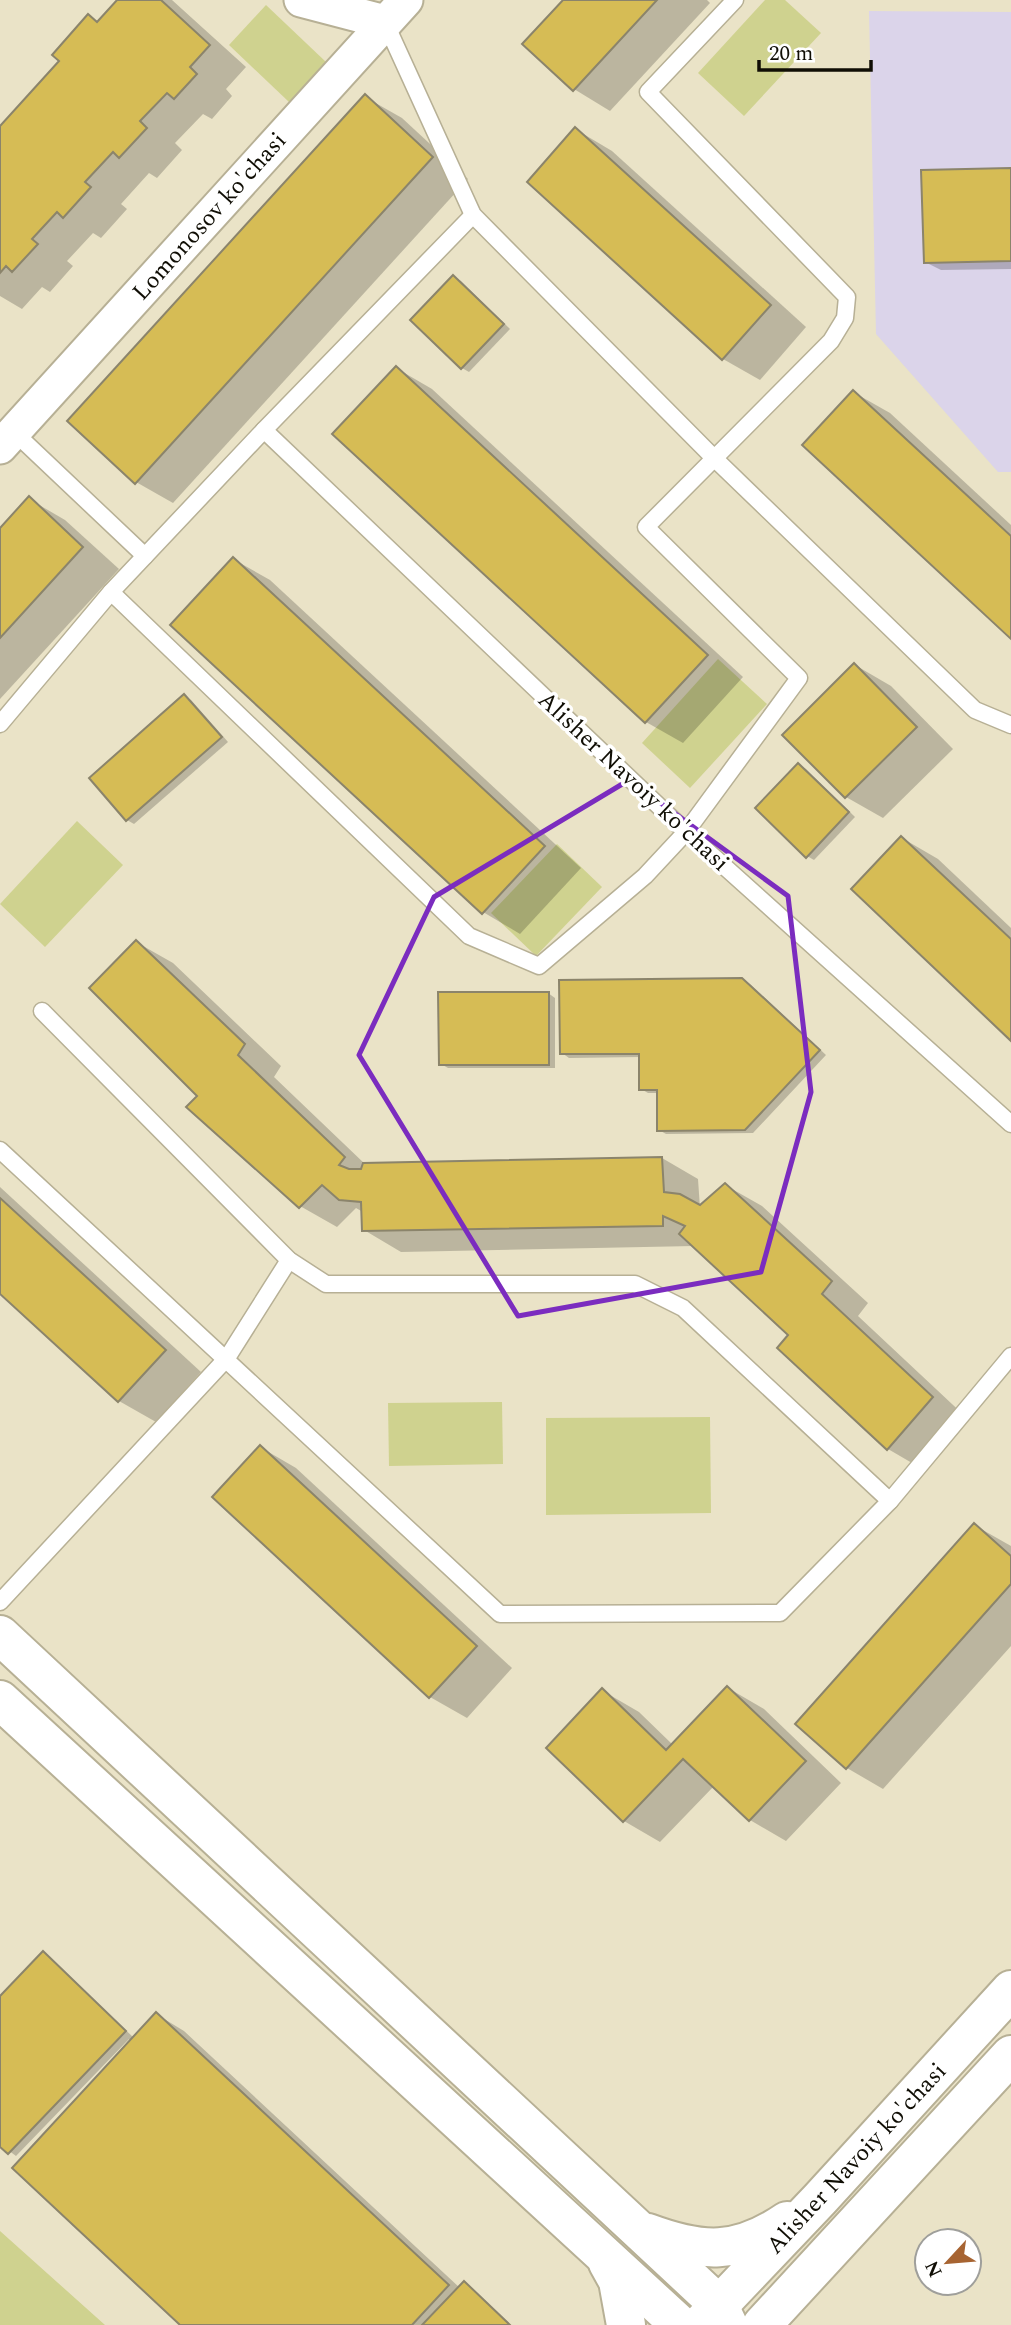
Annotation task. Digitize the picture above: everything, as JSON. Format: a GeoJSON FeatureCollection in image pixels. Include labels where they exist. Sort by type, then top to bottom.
{"type":"FeatureCollection","features":[{"type":"Feature","properties":{"kind":"main road"},"geometry":{"type":"LineString","coordinates":[[0,1635],[639,2230],[716,2318]]}},
{"type":"Feature","properties":{"kind":"main road"},"geometry":{"type":"LineString","coordinates":[[0,1700],[680,2325]]}},
{"type":"Feature","properties":{"kind":"main road","name":"Alisher Navoiy ko'chasi"},"geometry":{"type":"LineString","coordinates":[[716,2318],[820,2199],[1011,1990]]}},
{"type":"Feature","properties":{"kind":"main road","name":"Alisher Navoiy ko'chasi"},"geometry":{"type":"LineString","coordinates":[[762,2325],[1011,2055]]}},
{"type":"Feature","properties":{"kind":"main road"},"geometry":{"type":"LineString","coordinates":[[639,2230],[677,2244],[710,2249],[742,2244],[774,2230],[820,2199]]}},
{"type":"Feature","properties":{"kind":"main road"},"geometry":{"type":"LineString","coordinates":[[606,2258],[618,2281],[626,2325]]}},
{"type":"Feature","properties":{"kind":"street"},"geometry":{"type":"LineString","coordinates":[[301,0],[395,11]]}},
{"type":"Feature","properties":{"kind":"street","name":"Lomonosov ko'chasi"},"geometry":{"type":"LineString","coordinates":[[7,439],[395,11]]}},
{"type":"Feature","properties":{"kind":"lane"},"geometry":{"type":"LineString","coordinates":[[111,593],[469,936],[539,966],[645,876],[686,832],[799,678],[646,527],[831,341],[845,318],[847,297],[648,92],[735,0]]}},
{"type":"Feature","properties":{"kind":"lane"},"geometry":{"type":"LineString","coordinates":[[395,11],[473,215],[714,458],[975,710],[1011,725]]}},
{"type":"Feature","properties":{"kind":"lane"},"geometry":{"type":"LineString","coordinates":[[0,724],[145,556],[473,215]]}},
{"type":"Feature","properties":{"kind":"lane","name":"Alisher Navoiy ko'chasi"},"geometry":{"type":"LineString","coordinates":[[264,430],[686,832],[1011,1124]]}},
{"type":"Feature","properties":{"kind":"lane"},"geometry":{"type":"LineString","coordinates":[[7,439],[145,556]]}},
{"type":"Feature","properties":{"kind":"lane"},"geometry":{"type":"LineString","coordinates":[[42,1011],[289,1260],[326,1284],[635,1283],[683,1308],[890,1501]]}},
{"type":"Feature","properties":{"kind":"lane"},"geometry":{"type":"LineString","coordinates":[[0,1150],[500,1614],[780,1613],[890,1501],[1011,1356]]}},
{"type":"Feature","properties":{"kind":"lane"},"geometry":{"type":"LineString","coordinates":[[0,1602],[227,1358],[289,1260]]}},
{"type":"Feature","properties":{"kind":"highlighted area"},"geometry":{"type":"Polygon","coordinates":[[[629,780],[788,896],[811,1092],[761,1272],[518,1316],[359,1055],[434,897],[629,780]]]}},
{"type":"Feature","properties":{"kind":"shaded area"},"geometry":{"type":"Polygon","coordinates":[[[869,11],[1011,12],[1011,472],[998,472],[876,334],[869,11]]]}},
{"type":"Feature","properties":{"kind":"green space"},"geometry":{"type":"Polygon","coordinates":[[[765,0],[785,0],[821,33],[744,116],[698,73],[765,0]]]}},
{"type":"Feature","properties":{"kind":"green space"},"geometry":{"type":"Polygon","coordinates":[[[266,5],[326,62],[289,102],[229,45],[266,5]]]}},
{"type":"Feature","properties":{"kind":"green space"},"geometry":{"type":"Polygon","coordinates":[[[718,659],[767,704],[690,788],[642,743],[718,659]]]}},
{"type":"Feature","properties":{"kind":"green space"},"geometry":{"type":"Polygon","coordinates":[[[77,821],[123,865],[45,947],[0,904],[77,821]]]}},
{"type":"Feature","properties":{"kind":"green space"},"geometry":{"type":"Polygon","coordinates":[[[557,844],[602,887],[536,956],[491,913],[557,844]]]}},
{"type":"Feature","properties":{"kind":"green space"},"geometry":{"type":"Polygon","coordinates":[[[502,1402],[503,1464],[389,1466],[388,1403],[502,1402]]]}},
{"type":"Feature","properties":{"kind":"green space"},"geometry":{"type":"Polygon","coordinates":[[[710,1417],[711,1513],[546,1515],[546,1418],[710,1417]]]}},
{"type":"Feature","properties":{"kind":"green space"},"geometry":{"type":"Polygon","coordinates":[[[0,2231],[105,2325],[0,2325],[0,2231]]]}},
{"type":"Feature","properties":{"kind":"building"},"geometry":{"type":"Polygon","coordinates":[[[117,0],[161,0],[210,45],[190,67],[197,74],[174,99],[167,93],[140,121],[147,128],[119,158],[113,152],[85,182],[91,187],[63,218],[57,212],[32,239],[38,244],[12,272],[6,266],[0,273],[0,126],[59,61],[52,55],[88,14],[97,22],[117,0]]]}},
{"type":"Feature","properties":{"kind":"building"},"geometry":{"type":"Polygon","coordinates":[[[563,0],[657,0],[573,91],[522,44],[563,0]]]}},
{"type":"Feature","properties":{"kind":"building"},"geometry":{"type":"Polygon","coordinates":[[[365,94],[433,157],[135,484],[67,421],[365,94]]]}},
{"type":"Feature","properties":{"kind":"building"},"geometry":{"type":"Polygon","coordinates":[[[575,127],[771,305],[722,360],[527,182],[575,127]]]}},
{"type":"Feature","properties":{"kind":"building"},"geometry":{"type":"Polygon","coordinates":[[[1011,168],[1011,261],[924,263],[921,170],[1011,168]]]}},
{"type":"Feature","properties":{"kind":"building"},"geometry":{"type":"Polygon","coordinates":[[[453,275],[504,324],[461,369],[410,320],[453,275]]]}},
{"type":"Feature","properties":{"kind":"building"},"geometry":{"type":"Polygon","coordinates":[[[396,366],[708,655],[645,723],[332,434],[396,366]]]}},
{"type":"Feature","properties":{"kind":"building"},"geometry":{"type":"Polygon","coordinates":[[[853,390],[1011,536],[1011,639],[802,445],[853,390]]]}},
{"type":"Feature","properties":{"kind":"building"},"geometry":{"type":"Polygon","coordinates":[[[29,496],[83,547],[0,638],[0,528],[29,496]]]}},
{"type":"Feature","properties":{"kind":"building"},"geometry":{"type":"Polygon","coordinates":[[[233,557],[545,846],[482,914],[170,625],[233,557]]]}},
{"type":"Feature","properties":{"kind":"building"},"geometry":{"type":"Polygon","coordinates":[[[854,663],[917,727],[845,798],[782,735],[854,663]]]}},
{"type":"Feature","properties":{"kind":"building"},"geometry":{"type":"Polygon","coordinates":[[[184,694],[222,737],[126,821],[89,778],[184,694]]]}},
{"type":"Feature","properties":{"kind":"building"},"geometry":{"type":"Polygon","coordinates":[[[798,763],[849,812],[806,858],[755,808],[798,763]]]}},
{"type":"Feature","properties":{"kind":"building"},"geometry":{"type":"Polygon","coordinates":[[[901,836],[1011,939],[1011,1041],[851,889],[901,836]]]}},
{"type":"Feature","properties":{"kind":"building"},"geometry":{"type":"Polygon","coordinates":[[[136,940],[245,1044],[238,1055],[345,1157],[339,1165],[349,1169],[361,1169],[363,1163],[662,1157],[664,1192],[680,1194],[700,1205],[725,1183],[832,1281],[822,1294],[933,1397],[887,1450],[777,1348],[788,1335],[679,1234],[685,1226],[663,1216],[663,1226],[362,1231],[361,1202],[339,1200],[322,1185],[299,1208],[186,1107],[197,1096],[89,988],[136,940]]]}},
{"type":"Feature","properties":{"kind":"building"},"geometry":{"type":"Polygon","coordinates":[[[742,978],[820,1050],[745,1130],[657,1131],[657,1090],[639,1090],[639,1054],[560,1054],[559,980],[742,978]]]}},
{"type":"Feature","properties":{"kind":"building"},"geometry":{"type":"Polygon","coordinates":[[[438,992],[549,992],[549,1065],[439,1065],[438,992]]]}},
{"type":"Feature","properties":{"kind":"building"},"geometry":{"type":"Polygon","coordinates":[[[0,1198],[166,1350],[118,1402],[0,1294],[0,1198]]]}},
{"type":"Feature","properties":{"kind":"building"},"geometry":{"type":"Polygon","coordinates":[[[260,1445],[477,1646],[429,1698],[212,1497],[260,1445]]]}},
{"type":"Feature","properties":{"kind":"building"},"geometry":{"type":"Polygon","coordinates":[[[974,1523],[1011,1556],[1011,1584],[846,1769],[795,1724],[974,1523]]]}},
{"type":"Feature","properties":{"kind":"building"},"geometry":{"type":"Polygon","coordinates":[[[727,1686],[806,1761],[749,1821],[683,1759],[623,1822],[546,1748],[602,1688],[666,1750],[727,1686]]]}},
{"type":"Feature","properties":{"kind":"building"},"geometry":{"type":"Polygon","coordinates":[[[43,1951],[126,2031],[8,2154],[0,2147],[0,1996],[43,1951]]]}},
{"type":"Feature","properties":{"kind":"building"},"geometry":{"type":"Polygon","coordinates":[[[156,2012],[449,2285],[412,2325],[180,2325],[12,2168],[156,2012]]]}},
{"type":"Feature","properties":{"kind":"building"},"geometry":{"type":"Polygon","coordinates":[[[464,2281],[510,2325],[422,2325],[464,2281]]]}}]}
